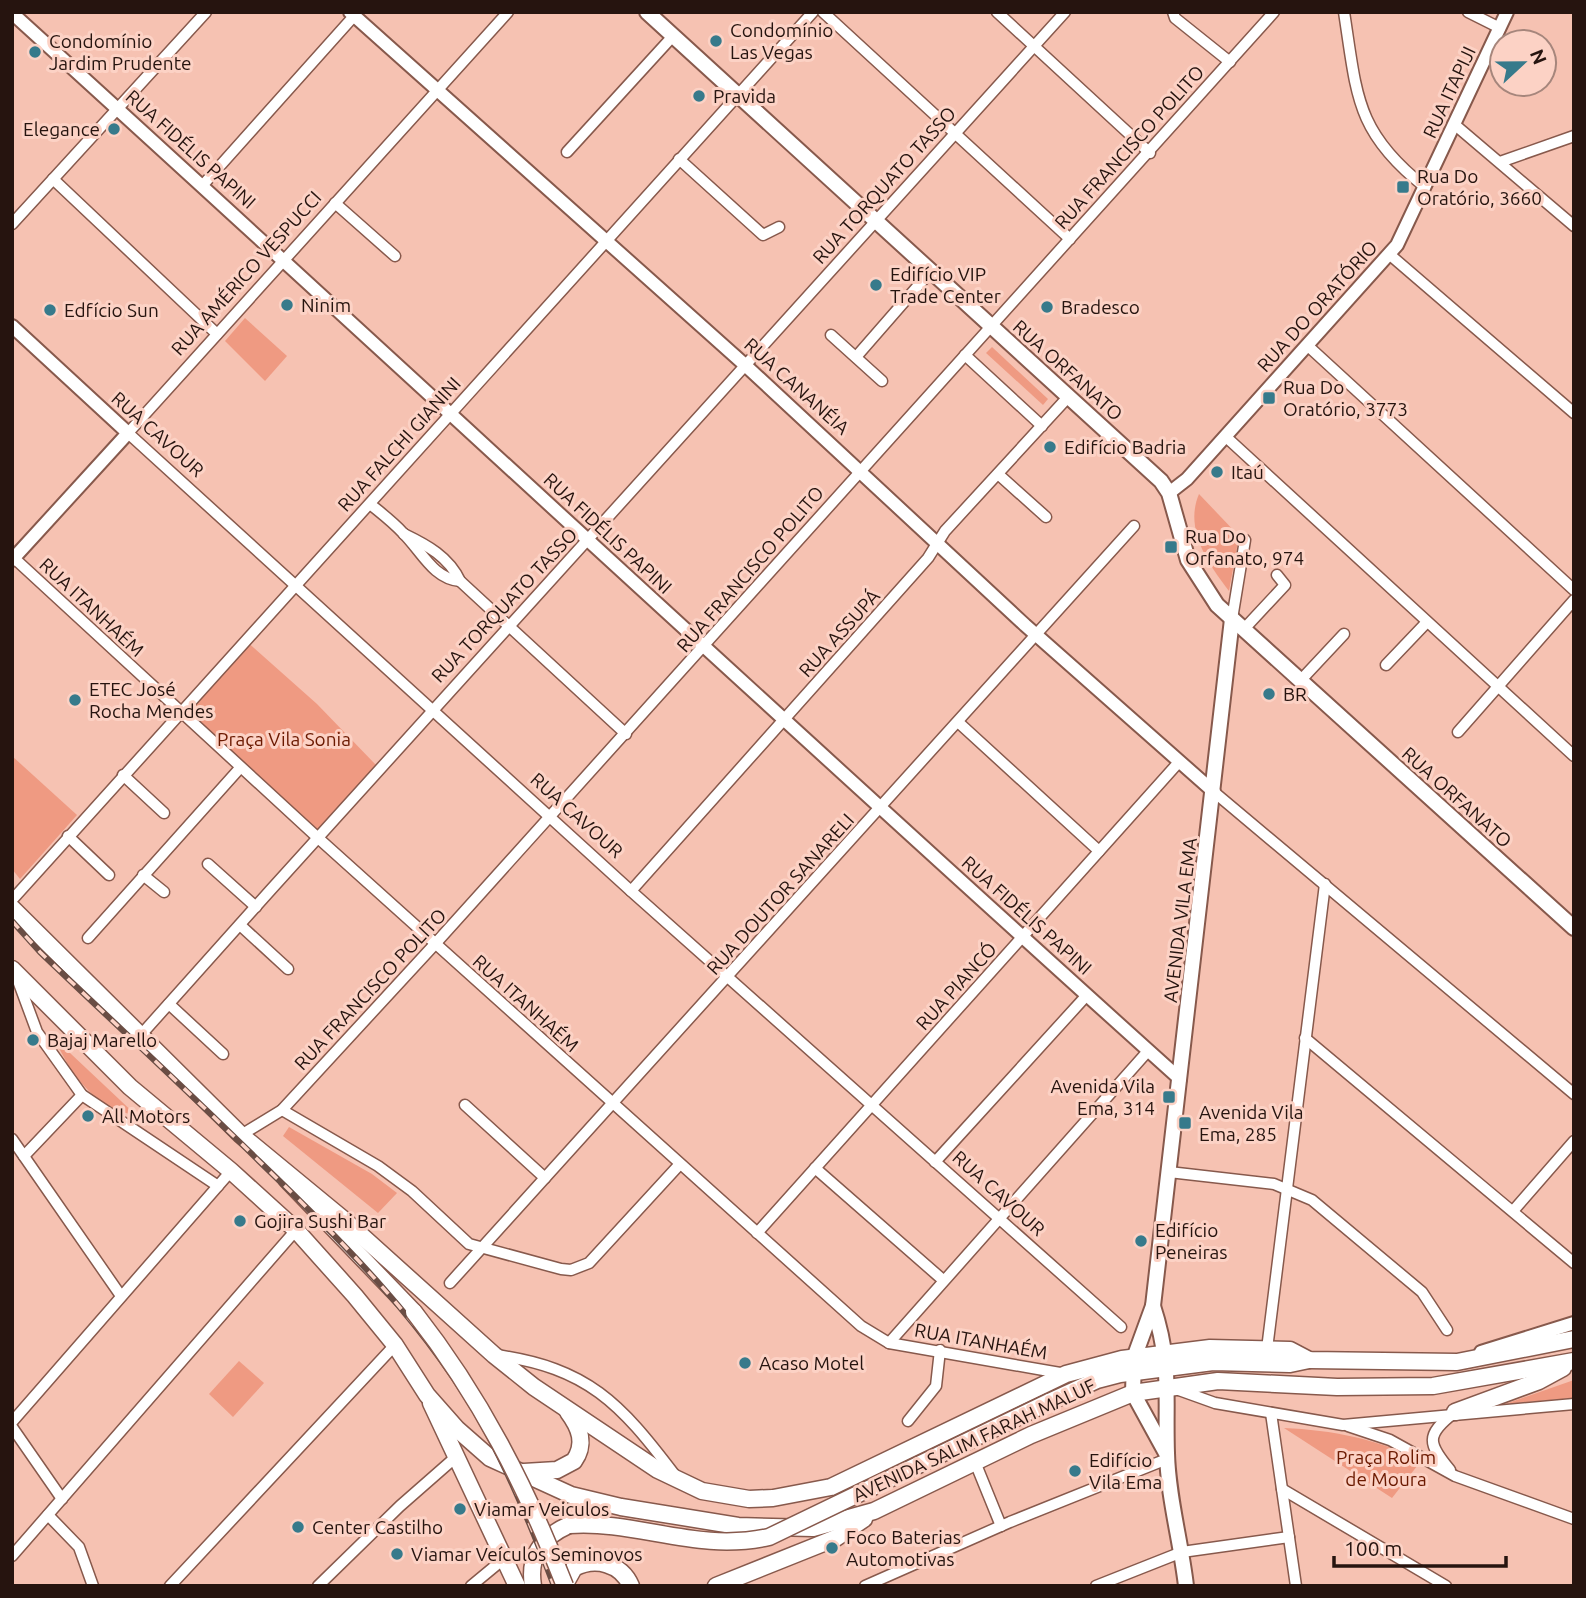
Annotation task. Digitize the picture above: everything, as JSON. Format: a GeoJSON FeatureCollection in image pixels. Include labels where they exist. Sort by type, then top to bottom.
{"type":"FeatureCollection","features":[{"type":"Feature","properties":{"kind":"main road","name":"RUA ORFANATO"},"geometry":{"type":"LineString","coordinates":[[647,12],[739,93],[1161,481],[1169,493],[1188,560],[1201,584],[1232,618],[1574,928]]}},
{"type":"Feature","properties":{"kind":"main road","name":"AVENIDA VILA EMA"},"geometry":{"type":"LineString","coordinates":[[1167,1457],[1133,1393],[1134,1365],[1153,1306],[1232,618]]}},
{"type":"Feature","properties":{"kind":"main road"},"geometry":{"type":"LineString","coordinates":[[12,908],[267,1159],[414,1312],[450,1358],[495,1431],[527,1494],[564,1586]]}},
{"type":"Feature","properties":{"kind":"main road"},"geometry":{"type":"LineString","coordinates":[[14,971],[130,1087],[231,1171],[296,1230],[395,1345],[427,1395],[506,1557],[517,1586]]}},
{"type":"Feature","properties":{"kind":"main road","name":"AVENIDA SALIM FARAH MALUF"},"geometry":{"type":"LineString","coordinates":[[267,1159],[343,1219],[494,1355],[566,1410],[680,1483],[702,1491],[749,1499],[804,1495],[868,1471],[1066,1374],[1134,1365]]}},
{"type":"Feature","properties":{"kind":"main road","name":"AVENIDA VILA EMA"},"geometry":{"type":"LineString","coordinates":[[1153,1306],[1167,1360],[1167,1457],[1186,1586]]}},
{"type":"Feature","properties":{"kind":"main road"},"geometry":{"type":"LineString","coordinates":[[1167,1360],[1290,1364],[1309,1360],[1457,1362],[1574,1339]]}},
{"type":"Feature","properties":{"kind":"main road"},"geometry":{"type":"LineString","coordinates":[[533,1586],[531,1573],[537,1548],[545,1538],[569,1525],[591,1525],[706,1543],[748,1542],[769,1537],[1049,1402],[1134,1365],[1167,1360],[1210,1348],[1290,1350],[1309,1360]]}},
{"type":"Feature","properties":{"kind":"main road"},"geometry":{"type":"LineString","coordinates":[[1455,1412],[1539,1381],[1574,1361]]}},
{"type":"Feature","properties":{"kind":"main road","name":"AVENIDA SALIM FARAH MALUF"},"geometry":{"type":"LineString","coordinates":[[427,1395],[457,1429],[490,1458],[571,1495],[621,1507],[738,1526],[813,1528],[874,1511],[1092,1408],[1133,1393],[1218,1381],[1337,1387],[1433,1386],[1574,1361]]}},
{"type":"Feature","properties":{"kind":"main road"},"geometry":{"type":"LineString","coordinates":[[518,1472],[557,1470],[575,1461],[580,1453],[580,1433],[566,1410]]}},
{"type":"Feature","properties":{"kind":"main road"},"geometry":{"type":"LineString","coordinates":[[716,1586],[836,1538],[874,1511]]}},
{"type":"Feature","properties":{"kind":"main road"},"geometry":{"type":"LineString","coordinates":[[564,1586],[574,1568],[592,1561],[613,1567],[622,1573],[631,1586]]}},
{"type":"Feature","properties":{"kind":"street"},"geometry":{"type":"LineString","coordinates":[[12,224],[206,12]]}},
{"type":"Feature","properties":{"kind":"street","name":"RUA AMÉRICO VESPUCCI"},"geometry":{"type":"LineString","coordinates":[[13,559],[508,12]]}},
{"type":"Feature","properties":{"kind":"street","name":"RUA FALCHI GIANINI"},"geometry":{"type":"LineString","coordinates":[[12,900],[294,584],[370,504],[813,12]]}},
{"type":"Feature","properties":{"kind":"street"},"geometry":{"type":"LineString","coordinates":[[822,12],[1070,239]]}},
{"type":"Feature","properties":{"kind":"street"},"geometry":{"type":"LineString","coordinates":[[997,12],[1150,153]]}},
{"type":"Feature","properties":{"kind":"street","name":"RUA TORQUATO TASSO"},"geometry":{"type":"LineString","coordinates":[[140,1036],[431,709],[587,541],[1065,12]]}},
{"type":"Feature","properties":{"kind":"street"},"geometry":{"type":"LineString","coordinates":[[1173,12],[1175,18],[1230,62]]}},
{"type":"Feature","properties":{"kind":"street","name":"RUA FRANCISCO POLITO"},"geometry":{"type":"LineString","coordinates":[[241,1135],[282,1110],[551,818],[860,470],[1150,153],[1274,12]]}},
{"type":"Feature","properties":{"kind":"street"},"geometry":{"type":"LineString","coordinates":[[1344,12],[1364,118],[1382,147],[1425,187]]}},
{"type":"Feature","properties":{"kind":"street"},"geometry":{"type":"LineString","coordinates":[[1468,12],[1500,28]]}},
{"type":"Feature","properties":{"kind":"street","name":"RUA ITAPIJI"},"geometry":{"type":"LineString","coordinates":[[1500,28],[1507,12]]}},
{"type":"Feature","properties":{"kind":"street","name":"RUA FIDÉLIS PAPINI"},"geometry":{"type":"LineString","coordinates":[[12,13],[451,411],[587,541],[1022,939],[1180,1079]]}},
{"type":"Feature","properties":{"kind":"street"},"geometry":{"type":"LineString","coordinates":[[202,186],[352,14]]}},
{"type":"Feature","properties":{"kind":"street","name":"RUA CANANÉIA"},"geometry":{"type":"LineString","coordinates":[[352,14],[745,365],[1036,635],[1214,792]]}},
{"type":"Feature","properties":{"kind":"street"},"geometry":{"type":"LineString","coordinates":[[567,152],[673,36]]}},
{"type":"Feature","properties":{"kind":"street","name":"RUA ITAPIJI"},"geometry":{"type":"LineString","coordinates":[[1425,187],[1488,53]]}},
{"type":"Feature","properties":{"kind":"street"},"geometry":{"type":"LineString","coordinates":[[1454,124],[1574,226]]}},
{"type":"Feature","properties":{"kind":"street"},"geometry":{"type":"LineString","coordinates":[[1500,162],[1574,136]]}},
{"type":"Feature","properties":{"kind":"street"},"geometry":{"type":"LineString","coordinates":[[679,159],[763,235],[779,228]]}},
{"type":"Feature","properties":{"kind":"street"},"geometry":{"type":"LineString","coordinates":[[53,179],[217,334]]}},
{"type":"Feature","properties":{"kind":"street","name":"RUA DO ORATÓRIO"},"geometry":{"type":"LineString","coordinates":[[1169,493],[1187,479],[1389,254],[1425,187]]}},
{"type":"Feature","properties":{"kind":"street"},"geometry":{"type":"LineString","coordinates":[[335,204],[395,256]]}},
{"type":"Feature","properties":{"kind":"street"},"geometry":{"type":"LineString","coordinates":[[1389,254],[1574,413]]}},
{"type":"Feature","properties":{"kind":"street"},"geometry":{"type":"LineString","coordinates":[[856,357],[931,271]]}},
{"type":"Feature","properties":{"kind":"street","name":"RUA CAVOUR"},"geometry":{"type":"LineString","coordinates":[[12,326],[631,891],[1121,1327]]}},
{"type":"Feature","properties":{"kind":"street"},"geometry":{"type":"LineString","coordinates":[[831,335],[882,381]]}},
{"type":"Feature","properties":{"kind":"street"},"geometry":{"type":"LineString","coordinates":[[1308,346],[1574,590]]}},
{"type":"Feature","properties":{"kind":"street"},"geometry":{"type":"LineString","coordinates":[[965,355],[1042,426]]}},
{"type":"Feature","properties":{"kind":"street","name":"RUA ASSUPÁ"},"geometry":{"type":"LineString","coordinates":[[631,891],[929,558],[938,542],[1069,396]]}},
{"type":"Feature","properties":{"kind":"street"},"geometry":{"type":"LineString","coordinates":[[1226,436],[1574,756]]}},
{"type":"Feature","properties":{"kind":"street"},"geometry":{"type":"LineString","coordinates":[[998,474],[1046,517]]}},
{"type":"Feature","properties":{"kind":"street"},"geometry":{"type":"LineString","coordinates":[[370,504],[404,534],[432,548],[454,569],[460,581],[626,734]]}},
{"type":"Feature","properties":{"kind":"street","name":"RUA DOUTOR SANARELI"},"geometry":{"type":"LineString","coordinates":[[450,1283],[1134,526]]}},
{"type":"Feature","properties":{"kind":"street","name":"AVENIDA VILA EMA"},"geometry":{"type":"LineString","coordinates":[[1232,618],[1245,540]]}},
{"type":"Feature","properties":{"kind":"street","name":"RUA ITANHAÉM"},"geometry":{"type":"LineString","coordinates":[[13,559],[240,768],[861,1326],[889,1343],[1066,1374]]}},
{"type":"Feature","properties":{"kind":"street"},"geometry":{"type":"LineString","coordinates":[[1244,629],[1285,585],[1277,575]]}},
{"type":"Feature","properties":{"kind":"street"},"geometry":{"type":"LineString","coordinates":[[1458,732],[1574,600]]}},
{"type":"Feature","properties":{"kind":"street"},"geometry":{"type":"LineString","coordinates":[[1385,666],[1427,622]]}},
{"type":"Feature","properties":{"kind":"street"},"geometry":{"type":"LineString","coordinates":[[1300,681],[1344,634]]}},
{"type":"Feature","properties":{"kind":"street"},"geometry":{"type":"LineString","coordinates":[[958,722],[1099,851]]}},
{"type":"Feature","properties":{"kind":"street","name":"RUA PIANCÓ"},"geometry":{"type":"LineString","coordinates":[[757,1233],[1179,762]]}},
{"type":"Feature","properties":{"kind":"street"},"geometry":{"type":"LineString","coordinates":[[88,938],[240,768]]}},
{"type":"Feature","properties":{"kind":"street"},"geometry":{"type":"LineString","coordinates":[[123,775],[164,814]]}},
{"type":"Feature","properties":{"kind":"street"},"geometry":{"type":"LineString","coordinates":[[1214,792],[1574,1094]]}},
{"type":"Feature","properties":{"kind":"street"},"geometry":{"type":"LineString","coordinates":[[68,836],[109,875]]}},
{"type":"Feature","properties":{"kind":"street"},"geometry":{"type":"LineString","coordinates":[[208,864],[256,907]]}},
{"type":"Feature","properties":{"kind":"street"},"geometry":{"type":"LineString","coordinates":[[144,875],[164,892]]}},
{"type":"Feature","properties":{"kind":"street"},"geometry":{"type":"LineString","coordinates":[[1267,1349],[1325,884]]}},
{"type":"Feature","properties":{"kind":"street"},"geometry":{"type":"LineString","coordinates":[[240,925],[288,969]]}},
{"type":"Feature","properties":{"kind":"street"},"geometry":{"type":"LineString","coordinates":[[14,971],[37,1032],[82,1095],[218,1186]]}},
{"type":"Feature","properties":{"kind":"street"},"geometry":{"type":"LineString","coordinates":[[935,1162],[1087,995]]}},
{"type":"Feature","properties":{"kind":"street"},"geometry":{"type":"LineString","coordinates":[[169,1004],[223,1054]]}},
{"type":"Feature","properties":{"kind":"street"},"geometry":{"type":"LineString","coordinates":[[1305,1038],[1574,1263]]}},
{"type":"Feature","properties":{"kind":"street"},"geometry":{"type":"LineString","coordinates":[[889,1343],[1148,1051]]}},
{"type":"Feature","properties":{"kind":"street"},"geometry":{"type":"LineString","coordinates":[[24,1156],[82,1095]]}},
{"type":"Feature","properties":{"kind":"street"},"geometry":{"type":"LineString","coordinates":[[465,1105],[545,1178]]}},
{"type":"Feature","properties":{"kind":"street"},"geometry":{"type":"LineString","coordinates":[[282,1110],[378,1166],[412,1191],[469,1244],[561,1269],[580,1268],[597,1254],[680,1164]]}},
{"type":"Feature","properties":{"kind":"street"},"geometry":{"type":"LineString","coordinates":[[12,1140],[121,1297]]}},
{"type":"Feature","properties":{"kind":"street"},"geometry":{"type":"LineString","coordinates":[[1513,1211],[1574,1141]]}},
{"type":"Feature","properties":{"kind":"street"},"geometry":{"type":"LineString","coordinates":[[815,1168],[943,1280]]}},
{"type":"Feature","properties":{"kind":"street"},"geometry":{"type":"LineString","coordinates":[[12,1422],[231,1171]]}},
{"type":"Feature","properties":{"kind":"street"},"geometry":{"type":"LineString","coordinates":[[1169,1172],[1286,1188],[1312,1200],[1419,1290],[1447,1330]]}},
{"type":"Feature","properties":{"kind":"street"},"geometry":{"type":"LineString","coordinates":[[12,1556],[296,1230]]}},
{"type":"Feature","properties":{"kind":"street"},"geometry":{"type":"LineString","coordinates":[[1457,1362],[1516,1339],[1574,1323]]}},
{"type":"Feature","properties":{"kind":"street"},"geometry":{"type":"LineString","coordinates":[[170,1586],[395,1345]]}},
{"type":"Feature","properties":{"kind":"street"},"geometry":{"type":"LineString","coordinates":[[908,1422],[936,1386],[940,1350]]}},
{"type":"Feature","properties":{"kind":"street"},"geometry":{"type":"LineString","coordinates":[[494,1355],[555,1367],[605,1395],[637,1427],[680,1483]]}},
{"type":"Feature","properties":{"kind":"street"},"geometry":{"type":"LineString","coordinates":[[1169,1387],[1215,1403],[1343,1424],[1390,1440],[1455,1476],[1574,1519]]}},
{"type":"Feature","properties":{"kind":"street"},"geometry":{"type":"LineString","coordinates":[[1343,1424],[1455,1412],[1574,1404]]}},
{"type":"Feature","properties":{"kind":"street"},"geometry":{"type":"LineString","coordinates":[[1455,1412],[1434,1430],[1432,1437],[1434,1451],[1455,1476]]}},
{"type":"Feature","properties":{"kind":"street"},"geometry":{"type":"LineString","coordinates":[[1271,1413],[1296,1586]]}},
{"type":"Feature","properties":{"kind":"street"},"geometry":{"type":"LineString","coordinates":[[12,1427],[62,1499]]}},
{"type":"Feature","properties":{"kind":"street"},"geometry":{"type":"LineString","coordinates":[[318,1586],[416,1491],[457,1457]]}},
{"type":"Feature","properties":{"kind":"street"},"geometry":{"type":"LineString","coordinates":[[864,1586],[1167,1457]]}},
{"type":"Feature","properties":{"kind":"street"},"geometry":{"type":"LineString","coordinates":[[975,1462],[1000,1526]]}},
{"type":"Feature","properties":{"kind":"street"},"geometry":{"type":"LineString","coordinates":[[1282,1489],[1446,1586]]}},
{"type":"Feature","properties":{"kind":"street"},"geometry":{"type":"LineString","coordinates":[[48,1515],[79,1547],[93,1586]]}},
{"type":"Feature","properties":{"kind":"street"},"geometry":{"type":"LineString","coordinates":[[1096,1586],[1182,1552],[1289,1537]]}},
{"type":"Feature","properties":{"kind":"street"},"geometry":{"type":"LineString","coordinates":[[471,1586],[506,1557]]}},
{"type":"Feature","properties":{"kind":"green space"},"geometry":{"type":"Polygon","coordinates":[[[245,318],[287,356],[265,381],[225,341],[245,318]]]}},
{"type":"Feature","properties":{"kind":"green space"},"geometry":{"type":"Polygon","coordinates":[[[992,347],[1048,399],[1043,405],[986,353],[992,347]]]}},
{"type":"Feature","properties":{"kind":"green space"},"geometry":{"type":"Polygon","coordinates":[[[1199,494],[1239,536],[1229,591],[1200,546],[1194,520],[1199,494]]]}},
{"type":"Feature","properties":{"kind":"green space","name":"Praça Vila Sonia"},"geometry":{"type":"Polygon","coordinates":[[[245,640],[317,704],[376,765],[314,834],[180,712],[245,640]]]}},
{"type":"Feature","properties":{"kind":"green space"},"geometry":{"type":"Polygon","coordinates":[[[12,756],[77,815],[20,879],[12,869],[12,756]]]}},
{"type":"Feature","properties":{"kind":"green space"},"geometry":{"type":"Polygon","coordinates":[[[53,1037],[138,1117],[102,1105],[73,1074],[53,1037]]]}},
{"type":"Feature","properties":{"kind":"green space"},"geometry":{"type":"Polygon","coordinates":[[[289,1127],[372,1174],[397,1193],[378,1213],[283,1136],[289,1127]]]}},
{"type":"Feature","properties":{"kind":"green space"},"geometry":{"type":"Polygon","coordinates":[[[239,1361],[264,1383],[233,1417],[209,1394],[239,1361]]]}},
{"type":"Feature","properties":{"kind":"green space"},"geometry":{"type":"Polygon","coordinates":[[[1574,1380],[1574,1398],[1505,1404],[1574,1380]]]}},
{"type":"Feature","properties":{"kind":"green space","name":"Praça Rolim de Moura"},"geometry":{"type":"Polygon","coordinates":[[[1284,1428],[1354,1437],[1405,1453],[1421,1461],[1392,1498],[1284,1428]]]}},
{"type":"Feature","properties":{"kind":"railway"},"geometry":{"type":"LineString","coordinates":[[12,921],[40,952],[322,1223],[383,1287],[411,1321],[438,1356],[486,1431],[523,1507],[554,1586]]}},
{"type":"Feature","properties":{"kind":"place","name":"Condomínio Las Vegas"},"geometry":{"type":"Point","coordinates":[716,41]}},
{"type":"Feature","properties":{"kind":"place","name":"Condomínio Jardim Prudente"},"geometry":{"type":"Point","coordinates":[35,52]}},
{"type":"Feature","properties":{"kind":"place","name":"Pravida"},"geometry":{"type":"Point","coordinates":[699,96]}},
{"type":"Feature","properties":{"kind":"place","name":"Elegance"},"geometry":{"type":"Point","coordinates":[114,129]}},
{"type":"Feature","properties":{"kind":"place","name":"Rua Do Oratório, 3660"},"geometry":{"type":"Point","coordinates":[1403,187]}},
{"type":"Feature","properties":{"kind":"place","name":"Edifício VIP Trade Center"},"geometry":{"type":"Point","coordinates":[876,285]}},
{"type":"Feature","properties":{"kind":"place","name":"Ninim"},"geometry":{"type":"Point","coordinates":[287,305]}},
{"type":"Feature","properties":{"kind":"place","name":"Bradesco"},"geometry":{"type":"Point","coordinates":[1047,307]}},
{"type":"Feature","properties":{"kind":"place","name":"Edfício Sun"},"geometry":{"type":"Point","coordinates":[50,310]}},
{"type":"Feature","properties":{"kind":"place","name":"Rua Do Oratório, 3773"},"geometry":{"type":"Point","coordinates":[1269,398]}},
{"type":"Feature","properties":{"kind":"place","name":"Edifício Badria"},"geometry":{"type":"Point","coordinates":[1050,447]}},
{"type":"Feature","properties":{"kind":"place","name":"Itaú"},"geometry":{"type":"Point","coordinates":[1217,472]}},
{"type":"Feature","properties":{"kind":"place","name":"Rua Do Orfanato, 974"},"geometry":{"type":"Point","coordinates":[1171,547]}},
{"type":"Feature","properties":{"kind":"place","name":"BR"},"geometry":{"type":"Point","coordinates":[1269,694]}},
{"type":"Feature","properties":{"kind":"place","name":"ETEC José Rocha Mendes"},"geometry":{"type":"Point","coordinates":[75,700]}},
{"type":"Feature","properties":{"kind":"place","name":"Bajaj Marello"},"geometry":{"type":"Point","coordinates":[33,1040]}},
{"type":"Feature","properties":{"kind":"place","name":"Avenida Vila Ema, 314"},"geometry":{"type":"Point","coordinates":[1169,1097]}},
{"type":"Feature","properties":{"kind":"place","name":"All Motors"},"geometry":{"type":"Point","coordinates":[88,1116]}},
{"type":"Feature","properties":{"kind":"place","name":"Avenida Vila Ema, 285"},"geometry":{"type":"Point","coordinates":[1185,1123]}},
{"type":"Feature","properties":{"kind":"place","name":"Gojira Sushi Bar"},"geometry":{"type":"Point","coordinates":[240,1221]}},
{"type":"Feature","properties":{"kind":"place","name":"Edifício Peneiras"},"geometry":{"type":"Point","coordinates":[1141,1241]}},
{"type":"Feature","properties":{"kind":"place","name":"Acaso Motel"},"geometry":{"type":"Point","coordinates":[745,1363]}},
{"type":"Feature","properties":{"kind":"place","name":"Edifício Vila Ema"},"geometry":{"type":"Point","coordinates":[1075,1471]}},
{"type":"Feature","properties":{"kind":"place","name":"Viamar Veiculos"},"geometry":{"type":"Point","coordinates":[460,1509]}},
{"type":"Feature","properties":{"kind":"place","name":"Center Castilho"},"geometry":{"type":"Point","coordinates":[298,1527]}},
{"type":"Feature","properties":{"kind":"place","name":"Foco Baterias Automotivas"},"geometry":{"type":"Point","coordinates":[832,1548]}},
{"type":"Feature","properties":{"kind":"place","name":"Viamar Veículos Seminovos"},"geometry":{"type":"Point","coordinates":[397,1554]}}]}
